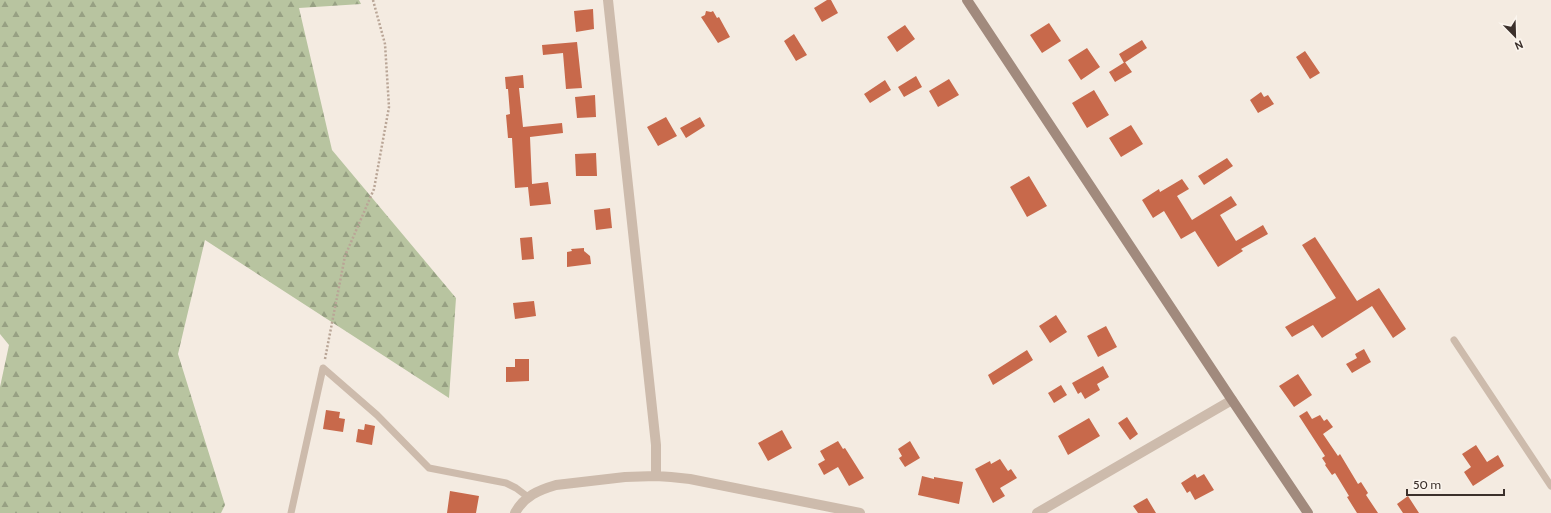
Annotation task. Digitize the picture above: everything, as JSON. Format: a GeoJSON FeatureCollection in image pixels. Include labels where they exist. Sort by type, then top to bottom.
{"type":"FeatureCollection","features":[{"type":"Feature","properties":{"kind":"street"},"geometry":{"type":"LineString","coordinates":[[608,0],[656,445],[656,476]]}},
{"type":"Feature","properties":{"kind":"street"},"geometry":{"type":"LineString","coordinates":[[967,0],[1232,400],[1304,512]]}},
{"type":"Feature","properties":{"kind":"street"},"geometry":{"type":"LineString","coordinates":[[1037,513],[1232,400]]}},
{"type":"Feature","properties":{"kind":"street"},"geometry":{"type":"LineString","coordinates":[[515,513],[519,506],[528,497],[544,488],[556,485],[656,476],[690,479],[860,513]]}},
{"type":"Feature","properties":{"kind":"lane"},"geometry":{"type":"LineString","coordinates":[[1454,340],[1551,486]]}},
{"type":"Feature","properties":{"kind":"lane"},"geometry":{"type":"LineString","coordinates":[[291,513],[323,368],[377,415],[430,468],[506,483],[528,497]]}},
{"type":"Feature","properties":{"kind":"path"},"geometry":{"type":"LineString","coordinates":[[323,368],[345,256],[374,189],[389,107],[385,44],[373,0]]}},
{"type":"Feature","properties":{"kind":"green space"},"geometry":{"type":"Polygon","coordinates":[[[0,0],[359,0],[361,4],[299,8],[332,150],[456,298],[449,398],[205,240],[178,354],[225,505],[221,513],[0,513],[0,387],[9,345],[0,334],[0,0]]]}},
{"type":"Feature","properties":{"kind":"building"},"geometry":{"type":"Polygon","coordinates":[[[827,0],[831,0],[838,13],[822,22],[814,8],[827,0]]]}},
{"type":"Feature","properties":{"kind":"building"},"geometry":{"type":"Polygon","coordinates":[[[593,9],[594,29],[576,32],[574,11],[593,9]]]}},
{"type":"Feature","properties":{"kind":"building"},"geometry":{"type":"Polygon","coordinates":[[[706,11],[713,11],[717,18],[719,17],[730,37],[718,43],[701,17],[705,15],[706,11]]]}},
{"type":"Feature","properties":{"kind":"building"},"geometry":{"type":"Polygon","coordinates":[[[1049,23],[1061,41],[1042,53],[1030,35],[1049,23]]]}},
{"type":"Feature","properties":{"kind":"building"},"geometry":{"type":"Polygon","coordinates":[[[905,25],[915,39],[897,52],[887,37],[905,25]]]}},
{"type":"Feature","properties":{"kind":"building"},"geometry":{"type":"Polygon","coordinates":[[[794,34],[807,55],[796,61],[784,41],[794,34]]]}},
{"type":"Feature","properties":{"kind":"building"},"geometry":{"type":"Polygon","coordinates":[[[1142,40],[1147,48],[1124,63],[1119,54],[1142,40]]]}},
{"type":"Feature","properties":{"kind":"building"},"geometry":{"type":"Polygon","coordinates":[[[577,42],[582,88],[566,89],[563,53],[543,55],[542,45],[577,42]]]}},
{"type":"Feature","properties":{"kind":"building"},"geometry":{"type":"Polygon","coordinates":[[[1087,48],[1100,67],[1081,80],[1068,60],[1087,48]]]}},
{"type":"Feature","properties":{"kind":"building"},"geometry":{"type":"Polygon","coordinates":[[[1305,51],[1320,73],[1310,79],[1296,57],[1305,51]]]}},
{"type":"Feature","properties":{"kind":"building"},"geometry":{"type":"Polygon","coordinates":[[[1125,62],[1132,72],[1115,82],[1109,72],[1125,62]]]}},
{"type":"Feature","properties":{"kind":"building"},"geometry":{"type":"Polygon","coordinates":[[[523,75],[524,88],[519,88],[523,127],[562,123],[563,133],[530,137],[532,184],[548,182],[551,204],[530,206],[528,187],[515,188],[512,138],[508,138],[506,115],[510,114],[508,89],[506,89],[505,77],[523,75]]]}},
{"type":"Feature","properties":{"kind":"building"},"geometry":{"type":"Polygon","coordinates":[[[916,76],[922,87],[904,97],[898,87],[916,76]]]}},
{"type":"Feature","properties":{"kind":"building"},"geometry":{"type":"Polygon","coordinates":[[[949,79],[959,95],[938,107],[929,91],[949,79]]]}},
{"type":"Feature","properties":{"kind":"building"},"geometry":{"type":"Polygon","coordinates":[[[885,80],[891,90],[870,103],[864,94],[885,80]]]}},
{"type":"Feature","properties":{"kind":"building"},"geometry":{"type":"Polygon","coordinates":[[[1094,90],[1109,115],[1087,128],[1072,103],[1094,90]]]}},
{"type":"Feature","properties":{"kind":"building"},"geometry":{"type":"Polygon","coordinates":[[[1261,92],[1264,97],[1268,95],[1274,104],[1258,113],[1250,100],[1261,92]]]}},
{"type":"Feature","properties":{"kind":"building"},"geometry":{"type":"Polygon","coordinates":[[[595,95],[596,117],[577,118],[575,97],[595,95]]]}},
{"type":"Feature","properties":{"kind":"building"},"geometry":{"type":"Polygon","coordinates":[[[666,117],[677,136],[658,146],[647,127],[666,117]]]}},
{"type":"Feature","properties":{"kind":"building"},"geometry":{"type":"Polygon","coordinates":[[[700,117],[705,126],[686,138],[680,128],[700,117]]]}},
{"type":"Feature","properties":{"kind":"building"},"geometry":{"type":"Polygon","coordinates":[[[1131,125],[1143,144],[1121,157],[1109,138],[1131,125]]]}},
{"type":"Feature","properties":{"kind":"building"},"geometry":{"type":"Polygon","coordinates":[[[596,153],[597,176],[576,176],[575,154],[596,153]]]}},
{"type":"Feature","properties":{"kind":"building"},"geometry":{"type":"Polygon","coordinates":[[[1227,158],[1233,166],[1204,185],[1198,176],[1227,158]]]}},
{"type":"Feature","properties":{"kind":"building"},"geometry":{"type":"Polygon","coordinates":[[[1029,176],[1047,206],[1027,217],[1010,187],[1029,176]]]}},
{"type":"Feature","properties":{"kind":"building"},"geometry":{"type":"Polygon","coordinates":[[[1182,179],[1189,189],[1177,196],[1192,220],[1231,196],[1237,205],[1220,215],[1236,241],[1263,225],[1268,234],[1241,249],[1243,251],[1218,267],[1195,231],[1181,239],[1164,211],[1153,218],[1142,200],[1159,189],[1160,192],[1182,179]]]}},
{"type":"Feature","properties":{"kind":"building"},"geometry":{"type":"Polygon","coordinates":[[[610,208],[612,228],[596,230],[594,210],[610,208]]]}},
{"type":"Feature","properties":{"kind":"building"},"geometry":{"type":"Polygon","coordinates":[[[532,237],[534,259],[522,260],[520,238],[532,237]]]}},
{"type":"Feature","properties":{"kind":"building"},"geometry":{"type":"Polygon","coordinates":[[[1315,237],[1357,301],[1379,288],[1406,329],[1393,338],[1372,306],[1322,338],[1313,325],[1292,337],[1285,327],[1336,298],[1302,245],[1315,237]]]}},
{"type":"Feature","properties":{"kind":"building"},"geometry":{"type":"Polygon","coordinates":[[[584,248],[584,251],[590,256],[591,264],[567,267],[567,252],[572,251],[571,249],[584,248]]]}},
{"type":"Feature","properties":{"kind":"building"},"geometry":{"type":"Polygon","coordinates":[[[534,301],[536,316],[515,319],[513,303],[534,301]]]}},
{"type":"Feature","properties":{"kind":"building"},"geometry":{"type":"Polygon","coordinates":[[[1056,315],[1067,332],[1050,343],[1039,326],[1056,315]]]}},
{"type":"Feature","properties":{"kind":"building"},"geometry":{"type":"Polygon","coordinates":[[[1106,326],[1117,347],[1098,357],[1087,336],[1106,326]]]}},
{"type":"Feature","properties":{"kind":"building"},"geometry":{"type":"Polygon","coordinates":[[[1364,349],[1371,362],[1352,373],[1346,364],[1357,358],[1355,354],[1364,349]]]}},
{"type":"Feature","properties":{"kind":"building"},"geometry":{"type":"Polygon","coordinates":[[[1027,350],[1033,360],[993,385],[988,375],[1027,350]]]}},
{"type":"Feature","properties":{"kind":"building"},"geometry":{"type":"Polygon","coordinates":[[[515,359],[529,359],[529,381],[506,382],[506,367],[515,367],[515,359]]]}},
{"type":"Feature","properties":{"kind":"building"},"geometry":{"type":"Polygon","coordinates":[[[1103,366],[1109,377],[1097,384],[1100,390],[1085,399],[1081,392],[1078,394],[1072,383],[1103,366]]]}},
{"type":"Feature","properties":{"kind":"building"},"geometry":{"type":"Polygon","coordinates":[[[1298,374],[1312,395],[1294,407],[1279,386],[1298,374]]]}},
{"type":"Feature","properties":{"kind":"building"},"geometry":{"type":"Polygon","coordinates":[[[1061,385],[1067,395],[1054,403],[1048,393],[1061,385]]]}},
{"type":"Feature","properties":{"kind":"building"},"geometry":{"type":"Polygon","coordinates":[[[326,410],[340,412],[339,418],[345,419],[343,432],[323,429],[326,410]]]}},
{"type":"Feature","properties":{"kind":"building"},"geometry":{"type":"Polygon","coordinates":[[[1307,411],[1312,419],[1320,415],[1324,421],[1327,419],[1333,427],[1323,434],[1338,456],[1340,454],[1358,484],[1361,482],[1368,493],[1366,495],[1378,513],[1357,513],[1335,473],[1332,475],[1325,465],[1326,464],[1322,458],[1325,456],[1299,416],[1307,411]]]}},
{"type":"Feature","properties":{"kind":"building"},"geometry":{"type":"Polygon","coordinates":[[[1127,417],[1138,434],[1130,440],[1118,423],[1127,417]]]}},
{"type":"Feature","properties":{"kind":"building"},"geometry":{"type":"Polygon","coordinates":[[[1089,418],[1100,436],[1068,455],[1058,436],[1089,418]]]}},
{"type":"Feature","properties":{"kind":"building"},"geometry":{"type":"Polygon","coordinates":[[[365,424],[375,426],[372,445],[356,442],[358,429],[364,430],[365,424]]]}},
{"type":"Feature","properties":{"kind":"building"},"geometry":{"type":"Polygon","coordinates":[[[782,430],[792,448],[768,461],[758,443],[782,430]]]}},
{"type":"Feature","properties":{"kind":"building"},"geometry":{"type":"Polygon","coordinates":[[[838,441],[843,449],[845,448],[864,478],[849,486],[838,467],[824,475],[818,464],[825,460],[820,451],[838,441]]]}},
{"type":"Feature","properties":{"kind":"building"},"geometry":{"type":"Polygon","coordinates":[[[910,441],[920,458],[905,467],[899,458],[902,456],[898,449],[910,441]]]}},
{"type":"Feature","properties":{"kind":"building"},"geometry":{"type":"Polygon","coordinates":[[[1476,445],[1487,462],[1498,455],[1504,466],[1473,486],[1464,472],[1471,467],[1462,454],[1476,445]]]}},
{"type":"Feature","properties":{"kind":"building"},"geometry":{"type":"Polygon","coordinates":[[[1000,459],[1008,471],[1011,469],[1017,478],[1000,488],[1005,496],[993,503],[975,469],[990,461],[991,464],[1000,459]]]}},
{"type":"Feature","properties":{"kind":"building"},"geometry":{"type":"Polygon","coordinates":[[[1195,474],[1197,478],[1204,474],[1214,490],[1195,500],[1190,491],[1187,493],[1181,483],[1195,474]]]}},
{"type":"Feature","properties":{"kind":"building"},"geometry":{"type":"Polygon","coordinates":[[[922,476],[934,479],[934,477],[963,482],[959,504],[918,495],[922,476]]]}},
{"type":"Feature","properties":{"kind":"building"},"geometry":{"type":"Polygon","coordinates":[[[450,491],[479,496],[476,513],[447,513],[450,491]]]}},
{"type":"Feature","properties":{"kind":"building"},"geometry":{"type":"Polygon","coordinates":[[[1408,496],[1419,513],[1403,513],[1397,504],[1408,496]]]}},
{"type":"Feature","properties":{"kind":"building"},"geometry":{"type":"Polygon","coordinates":[[[1147,498],[1156,513],[1138,513],[1133,506],[1147,498]]]}}]}
